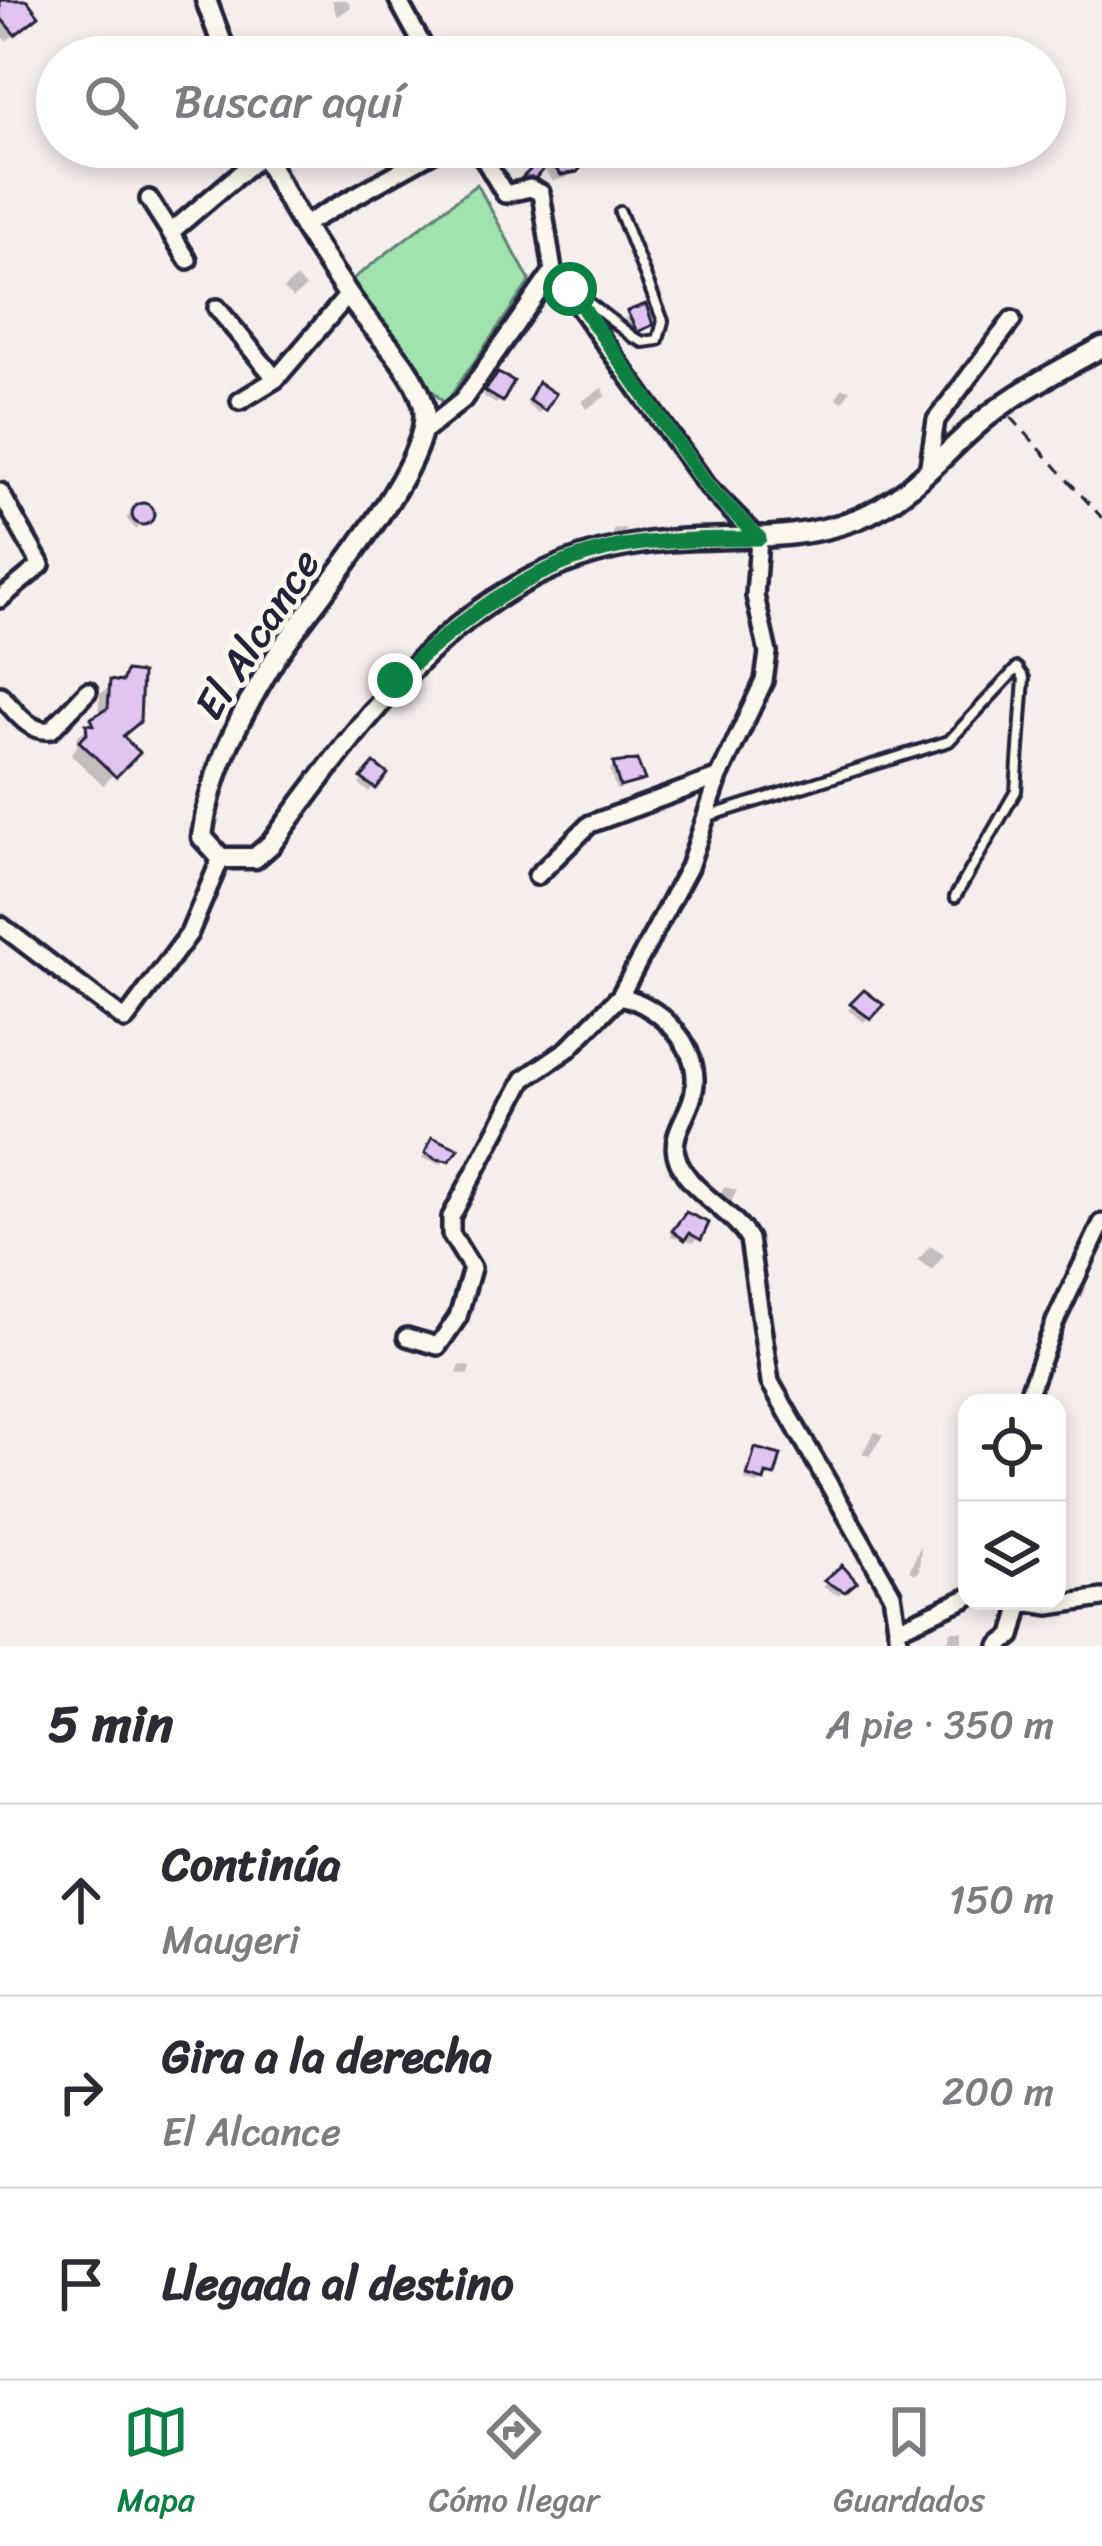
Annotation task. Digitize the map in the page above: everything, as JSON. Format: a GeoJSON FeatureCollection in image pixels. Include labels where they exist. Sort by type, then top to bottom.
{"type":"FeatureCollection","features":[{"type":"Feature","properties":{"kind":"street"},"geometry":{"type":"LineString","coordinates":[[206,0],[219,36]]}},
{"type":"Feature","properties":{"kind":"street"},"geometry":{"type":"LineString","coordinates":[[398,0],[417,36]]}},
{"type":"Feature","properties":{"kind":"street"},"geometry":{"type":"LineString","coordinates":[[171,232],[242,168]]}},
{"type":"Feature","properties":{"kind":"street"},"geometry":{"type":"LineString","coordinates":[[272,168],[348,295],[418,389],[427,429]]}},
{"type":"Feature","properties":{"kind":"street"},"geometry":{"type":"LineString","coordinates":[[305,224],[405,168]]}},
{"type":"Feature","properties":{"kind":"street"},"geometry":{"type":"LineString","coordinates":[[407,1337],[438,1346],[458,1317],[472,1268],[452,1234],[451,1217],[524,1079],[568,1049],[620,996],[669,909],[709,816],[718,777],[768,666],[756,610],[759,538],[707,486],[570,289],[553,272],[541,194],[530,188],[505,194],[490,168]]}},
{"type":"Feature","properties":{"kind":"street"},"geometry":{"type":"LineString","coordinates":[[148,199],[188,260]]}},
{"type":"Feature","properties":{"kind":"street","name":"El Alcance"},"geometry":{"type":"LineString","coordinates":[[221,858],[202,837],[217,765],[278,655],[352,553],[427,429],[463,400],[553,272]]}},
{"type":"Feature","properties":{"kind":"street"},"geometry":{"type":"LineString","coordinates":[[240,401],[276,379],[348,295]]}},
{"type":"Feature","properties":{"kind":"street"},"geometry":{"type":"LineString","coordinates":[[217,308],[276,379]]}},
{"type":"Feature","properties":{"kind":"street"},"geometry":{"type":"LineString","coordinates":[[928,471],[936,420],[1012,320]]}},
{"type":"Feature","properties":{"kind":"street"},"geometry":{"type":"LineString","coordinates":[[0,925],[125,1020],[132,1017],[190,934],[221,858],[255,858],[272,844],[395,680],[498,596],[598,552],[636,544],[759,538],[850,521],[890,503],[999,407],[1102,347]]}},
{"type":"Feature","properties":{"kind":"street"},"geometry":{"type":"LineString","coordinates":[[0,492],[41,565],[0,599]]}},
{"type":"Feature","properties":{"kind":"street"},"geometry":{"type":"LineString","coordinates":[[0,695],[32,728],[43,731],[51,730],[88,691]]}},
{"type":"Feature","properties":{"kind":"street"},"geometry":{"type":"LineString","coordinates":[[537,876],[590,824],[718,777]]}},
{"type":"Feature","properties":{"kind":"street"},"geometry":{"type":"LineString","coordinates":[[620,996],[640,1001],[662,1016],[687,1049],[695,1073],[694,1095],[676,1140],[676,1156],[697,1186],[738,1220],[748,1239],[770,1382],[892,1594],[898,1638],[958,1603]]}},
{"type":"Feature","properties":{"kind":"street"},"geometry":{"type":"LineString","coordinates":[[1028,1394],[1054,1322],[1102,1222]]}},
{"type":"Feature","properties":{"kind":"street"},"geometry":{"type":"LineString","coordinates":[[1066,1603],[1102,1598]]}},
{"type":"Feature","properties":{"kind":"street"},"geometry":{"type":"LineString","coordinates":[[1011,1643],[1017,1610]]}},
{"type":"Feature","properties":{"kind":"lane"},"geometry":{"type":"LineString","coordinates":[[570,289],[633,337],[643,342],[658,340],[663,321],[620,212]]}},
{"type":"Feature","properties":{"kind":"lane"},"geometry":{"type":"LineString","coordinates":[[709,816],[949,741],[1017,668],[1024,678],[1016,791],[956,897]]}},
{"type":"Feature","properties":{"kind":"path"},"geometry":{"type":"LineString","coordinates":[[999,407],[1102,518]]}},
{"type":"Feature","properties":{"kind":"green space"},"geometry":{"type":"Polygon","coordinates":[[[477,184],[530,281],[445,404],[389,345],[345,285],[477,184]]]}},
{"type":"Feature","properties":{"kind":"building"},"geometry":{"type":"Polygon","coordinates":[[[0,0],[27,0],[39,16],[15,35],[0,17],[0,0]]]}},
{"type":"Feature","properties":{"kind":"building"},"geometry":{"type":"Polygon","coordinates":[[[532,168],[545,168],[531,183],[522,178],[532,168]]]}},
{"type":"Feature","properties":{"kind":"building"},"geometry":{"type":"Polygon","coordinates":[[[555,168],[581,168],[577,172],[561,175],[555,168]]]}},
{"type":"Feature","properties":{"kind":"building"},"geometry":{"type":"Polygon","coordinates":[[[646,304],[653,325],[637,332],[627,311],[646,304]]]}},
{"type":"Feature","properties":{"kind":"building"},"geometry":{"type":"Polygon","coordinates":[[[498,373],[514,381],[503,402],[485,391],[498,373]]]}},
{"type":"Feature","properties":{"kind":"building"},"geometry":{"type":"Polygon","coordinates":[[[538,382],[556,394],[545,411],[529,400],[538,382]]]}},
{"type":"Feature","properties":{"kind":"building"},"geometry":{"type":"Polygon","coordinates":[[[143,503],[154,514],[143,525],[132,514],[143,503]]]}},
{"type":"Feature","properties":{"kind":"building"},"geometry":{"type":"Polygon","coordinates":[[[126,671],[142,673],[140,722],[123,736],[140,753],[116,777],[79,741],[87,734],[86,724],[94,725],[91,718],[108,708],[110,680],[122,682],[126,671]]]}},
{"type":"Feature","properties":{"kind":"building"},"geometry":{"type":"Polygon","coordinates":[[[637,760],[645,780],[620,787],[613,763],[637,760]]]}},
{"type":"Feature","properties":{"kind":"building"},"geometry":{"type":"Polygon","coordinates":[[[374,763],[388,774],[376,789],[361,778],[374,763]]]}},
{"type":"Feature","properties":{"kind":"building"},"geometry":{"type":"Polygon","coordinates":[[[864,990],[884,1005],[871,1019],[850,1004],[864,990]]]}},
{"type":"Feature","properties":{"kind":"building"},"geometry":{"type":"Polygon","coordinates":[[[432,1137],[459,1149],[449,1161],[436,1159],[425,1153],[432,1137]]]}},
{"type":"Feature","properties":{"kind":"building"},"geometry":{"type":"Polygon","coordinates":[[[686,1212],[709,1223],[701,1240],[689,1233],[685,1240],[672,1231],[686,1212]]]}},
{"type":"Feature","properties":{"kind":"building"},"geometry":{"type":"Polygon","coordinates":[[[755,1448],[781,1455],[775,1476],[766,1474],[764,1481],[747,1476],[755,1448]]]}},
{"type":"Feature","properties":{"kind":"building"},"geometry":{"type":"Polygon","coordinates":[[[842,1565],[857,1582],[845,1592],[824,1581],[842,1565]]]}},
{"type":"Feature","properties":{"kind":"route"},"geometry":{"type":"LineString","coordinates":[[395,680],[498,596],[556,566],[636,544],[759,538],[707,486],[570,289]]}}]}
